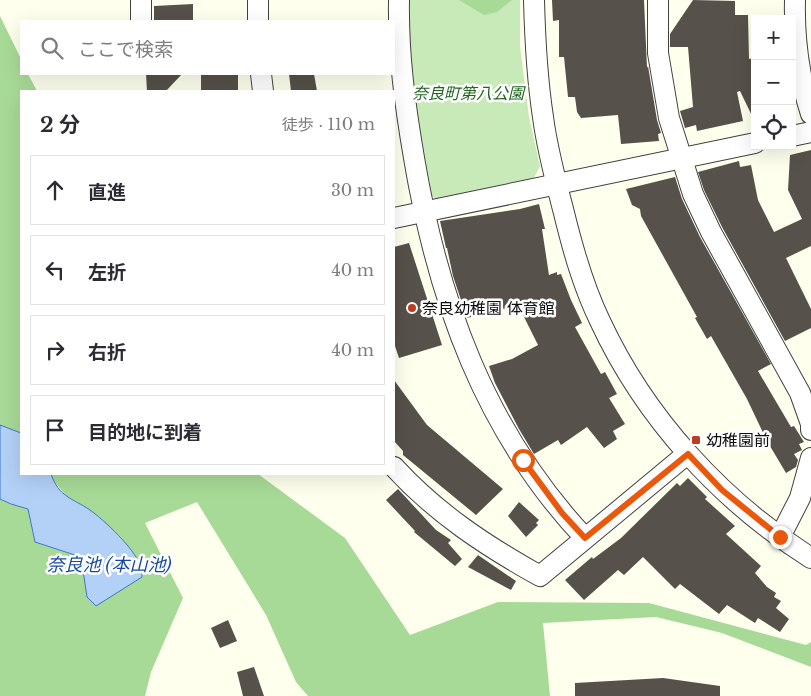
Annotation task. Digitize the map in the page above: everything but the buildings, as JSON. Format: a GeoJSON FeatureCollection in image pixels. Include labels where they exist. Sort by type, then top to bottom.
{"type":"FeatureCollection","features":[{"type":"Feature","properties":{"kind":"street"},"geometry":{"type":"LineString","coordinates":[[141,0],[141,20]]}},
{"type":"Feature","properties":{"kind":"street"},"geometry":{"type":"LineString","coordinates":[[258,0],[258,20]]}},
{"type":"Feature","properties":{"kind":"street"},"geometry":{"type":"LineString","coordinates":[[399,0],[398,37],[404,100],[423,212],[449,308],[476,375],[499,421],[523,460],[562,513],[585,538]]}},
{"type":"Feature","properties":{"kind":"street"},"geometry":{"type":"LineString","coordinates":[[534,0],[535,43],[543,119],[556,184],[576,263],[600,321],[632,379],[688,454],[722,490],[780,537],[811,558]]}},
{"type":"Feature","properties":{"kind":"street"},"geometry":{"type":"LineString","coordinates":[[658,0],[658,53],[669,118],[680,158],[693,194],[711,232],[806,390],[811,430]]}},
{"type":"Feature","properties":{"kind":"street"},"geometry":{"type":"LineString","coordinates":[[795,0],[796,50],[804,91],[811,114]]}},
{"type":"Feature","properties":{"kind":"street"},"geometry":{"type":"LineString","coordinates":[[261,75],[263,90]]}},
{"type":"Feature","properties":{"kind":"street"},"geometry":{"type":"LineString","coordinates":[[796,135],[811,132]]}},
{"type":"Feature","properties":{"kind":"street"},"geometry":{"type":"LineString","coordinates":[[395,218],[751,144]]}},
{"type":"Feature","properties":{"kind":"street"},"geometry":{"type":"LineString","coordinates":[[395,468],[450,519],[493,550],[540,576],[688,454]]}},
{"type":"Feature","properties":{"kind":"street"},"geometry":{"type":"LineString","coordinates":[[780,537],[800,498],[811,458]]}},
{"type":"Feature","properties":{"kind":"green space","name":"奈良町第八公園"},"geometry":{"type":"Polygon","coordinates":[[[406,0],[520,0],[520,46],[529,117],[540,166],[533,180],[436,199],[427,192],[412,100],[406,0]]]}},
{"type":"Feature","properties":{"kind":"green space"},"geometry":{"type":"Polygon","coordinates":[[[459,0],[512,0],[497,12],[484,15],[459,0]]]}},
{"type":"Feature","properties":{"kind":"green space"},"geometry":{"type":"Polygon","coordinates":[[[0,16],[20,57],[20,75],[29,75],[36,90],[20,90],[20,433],[0,425],[0,16]]]}},
{"type":"Feature","properties":{"kind":"green space"},"geometry":{"type":"Polygon","coordinates":[[[51,475],[259,475],[345,538],[410,635],[498,602],[649,603],[806,645],[811,642],[811,667],[722,633],[656,617],[543,623],[550,696],[308,696],[296,682],[266,615],[197,502],[145,523],[183,598],[151,672],[145,696],[0,696],[0,499],[28,509],[35,542],[81,557],[87,597],[140,565],[121,537],[90,510],[67,497],[51,475]]]}},
{"type":"Feature","properties":{"kind":"water","name":"奈良池 (本山池)"},"geometry":{"type":"Polygon","coordinates":[[[0,425],[20,433],[20,475],[51,475],[62,492],[90,510],[125,543],[137,558],[142,577],[96,606],[87,597],[81,557],[35,542],[28,509],[0,499],[0,425]]]}},
{"type":"Feature","properties":{"kind":"place","name":"奈良幼稚園 体育館"},"geometry":{"type":"Point","coordinates":[412,308]}},
{"type":"Feature","properties":{"kind":"place","name":"幼稚園前"},"geometry":{"type":"Point","coordinates":[696,440]}},
{"type":"Feature","properties":{"kind":"route"},"geometry":{"type":"LineString","coordinates":[[523,460],[562,513],[585,538],[688,454],[722,490],[780,537]]}}]}
